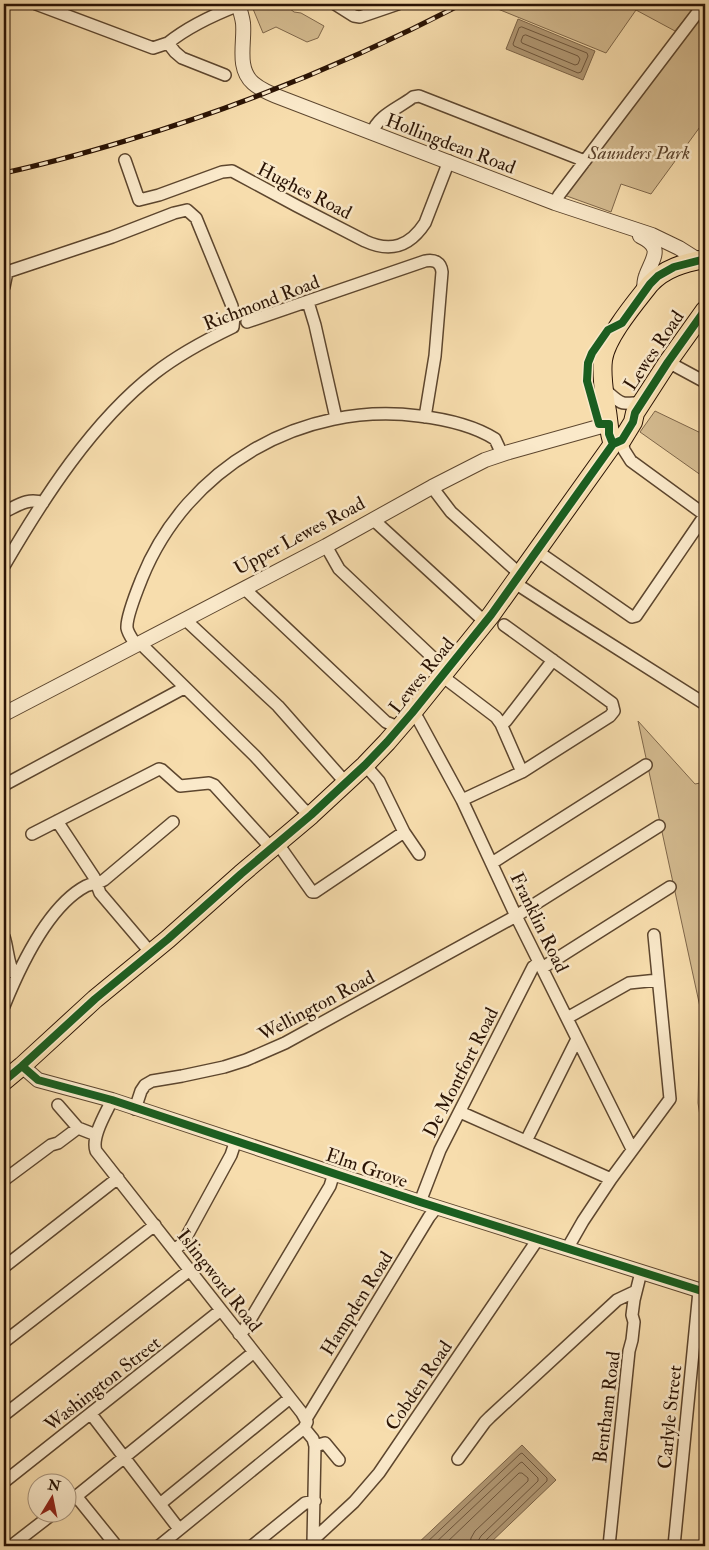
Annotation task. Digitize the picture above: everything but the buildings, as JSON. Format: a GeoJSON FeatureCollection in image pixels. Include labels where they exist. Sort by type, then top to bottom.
{"type":"FeatureCollection","features":[{"type":"Feature","properties":{"kind":"main road","name":"Lewes Road"},"geometry":{"type":"LineString","coordinates":[[22,1066],[51,1038],[219,894],[271,844],[311,815],[365,765],[400,728],[518,579],[567,507],[634,422],[604,389],[602,374],[604,354],[614,334],[654,280],[663,272],[674,267],[703,262]]}},
{"type":"Feature","properties":{"kind":"main road","name":"Lewes Road"},"geometry":{"type":"LineString","coordinates":[[618,442],[609,434],[628,414],[705,310]]}},
{"type":"Feature","properties":{"kind":"main road"},"geometry":{"type":"LineString","coordinates":[[4,1082],[22,1066]]}},
{"type":"Feature","properties":{"kind":"street"},"geometry":{"type":"LineString","coordinates":[[36,4],[153,48],[168,43],[182,31],[201,21],[239,5]]}},
{"type":"Feature","properties":{"kind":"street"},"geometry":{"type":"LineString","coordinates":[[335,4],[354,16],[360,17],[398,4]]}},
{"type":"Feature","properties":{"kind":"street"},"geometry":{"type":"LineString","coordinates":[[555,203],[704,4]]}},
{"type":"Feature","properties":{"kind":"street","name":"Hollingdean Road"},"geometry":{"type":"LineString","coordinates":[[239,5],[243,23],[244,72],[255,85],[273,95],[555,203],[652,235],[703,262]]}},
{"type":"Feature","properties":{"kind":"street"},"geometry":{"type":"LineString","coordinates":[[168,43],[182,58],[225,76]]}},
{"type":"Feature","properties":{"kind":"street"},"geometry":{"type":"LineString","coordinates":[[372,133],[382,118],[414,97],[419,96],[585,161]]}},
{"type":"Feature","properties":{"kind":"street","name":"Hughes Road"},"geometry":{"type":"LineString","coordinates":[[125,160],[139,200],[159,195],[222,172],[232,171],[365,241],[387,247],[404,243],[419,233],[425,223],[449,161]]}},
{"type":"Feature","properties":{"kind":"street","name":"Richmond Road"},"geometry":{"type":"LineString","coordinates":[[4,272],[112,237],[183,210],[190,211],[196,218],[232,306],[234,316],[233,327],[199,344],[154,373],[100,426],[43,503],[4,566]]}},
{"type":"Feature","properties":{"kind":"street"},"geometry":{"type":"LineString","coordinates":[[623,225],[629,231],[650,242],[655,251],[655,257],[645,277],[644,293]]}},
{"type":"Feature","properties":{"kind":"street","name":"Richmond Road"},"geometry":{"type":"LineString","coordinates":[[248,322],[425,261],[435,261],[440,265],[442,272],[434,363],[425,417]]}},
{"type":"Feature","properties":{"kind":"street"},"geometry":{"type":"LineString","coordinates":[[4,272],[6,277],[4,287]]}},
{"type":"Feature","properties":{"kind":"street"},"geometry":{"type":"LineString","coordinates":[[308,302],[336,418]]}},
{"type":"Feature","properties":{"kind":"street"},"geometry":{"type":"LineString","coordinates":[[668,362],[705,382]]}},
{"type":"Feature","properties":{"kind":"street"},"geometry":{"type":"LineString","coordinates":[[604,389],[621,403],[625,404],[628,414]]}},
{"type":"Feature","properties":{"kind":"street"},"geometry":{"type":"LineString","coordinates":[[311,815],[302,808],[256,756],[130,635],[127,627],[139,586],[152,557],[164,537],[194,498],[224,470],[268,441],[306,426],[336,418],[378,414],[425,417],[457,424],[493,437],[497,441],[502,454]]}},
{"type":"Feature","properties":{"kind":"street","name":"Upper Lewes Road"},"geometry":{"type":"LineString","coordinates":[[4,714],[326,546],[485,460],[628,414]]}},
{"type":"Feature","properties":{"kind":"street"},"geometry":{"type":"LineString","coordinates":[[537,551],[632,617],[635,617],[704,515],[631,462],[618,442]]}},
{"type":"Feature","properties":{"kind":"street"},"geometry":{"type":"LineString","coordinates":[[432,487],[451,512],[518,579],[573,621],[705,704]]}},
{"type":"Feature","properties":{"kind":"street"},"geometry":{"type":"LineString","coordinates":[[4,512],[25,501],[35,500],[43,503]]}},
{"type":"Feature","properties":{"kind":"street"},"geometry":{"type":"LineString","coordinates":[[374,519],[485,622]]}},
{"type":"Feature","properties":{"kind":"street"},"geometry":{"type":"LineString","coordinates":[[326,546],[339,569],[444,673],[496,717],[501,724],[522,772]]}},
{"type":"Feature","properties":{"kind":"street"},"geometry":{"type":"LineString","coordinates":[[246,587],[250,593],[386,722],[400,728]]}},
{"type":"Feature","properties":{"kind":"street"},"geometry":{"type":"LineString","coordinates":[[187,619],[190,624],[278,706],[346,782]]}},
{"type":"Feature","properties":{"kind":"street"},"geometry":{"type":"LineString","coordinates":[[462,800],[522,772],[610,716],[614,710],[612,703],[504,625]]}},
{"type":"Feature","properties":{"kind":"street"},"geometry":{"type":"LineString","coordinates":[[501,724],[506,721],[553,660]]}},
{"type":"Feature","properties":{"kind":"street"},"geometry":{"type":"LineString","coordinates":[[4,785],[184,688]]}},
{"type":"Feature","properties":{"kind":"street","name":"Franklin Road"},"geometry":{"type":"LineString","coordinates":[[412,713],[418,719],[462,800],[516,916],[632,1149]]}},
{"type":"Feature","properties":{"kind":"street"},"geometry":{"type":"LineString","coordinates":[[365,765],[379,782],[404,832],[419,854]]}},
{"type":"Feature","properties":{"kind":"street"},"geometry":{"type":"LineString","coordinates":[[492,863],[646,765]]}},
{"type":"Feature","properties":{"kind":"street"},"geometry":{"type":"LineString","coordinates":[[32,834],[159,769],[178,786],[210,783],[214,785],[271,844],[312,892],[318,891],[404,832]]}},
{"type":"Feature","properties":{"kind":"street"},"geometry":{"type":"LineString","coordinates":[[58,821],[94,877],[100,893],[151,952]]}},
{"type":"Feature","properties":{"kind":"street"},"geometry":{"type":"LineString","coordinates":[[4,1006],[16,976],[39,935],[55,913],[85,886],[104,880],[173,822]]}},
{"type":"Feature","properties":{"kind":"street","name":"Wellington Road"},"geometry":{"type":"LineString","coordinates":[[135,1108],[141,1091],[152,1080],[224,1067],[248,1060],[285,1043],[516,916],[659,826]]}},
{"type":"Feature","properties":{"kind":"street"},"geometry":{"type":"LineString","coordinates":[[541,965],[670,887]]}},
{"type":"Feature","properties":{"kind":"street"},"geometry":{"type":"LineString","coordinates":[[567,1249],[611,1179],[670,1099],[654,935]]}},
{"type":"Feature","properties":{"kind":"street"},"geometry":{"type":"LineString","coordinates":[[4,937],[11,971],[16,976]]}},
{"type":"Feature","properties":{"kind":"street","name":"De Montfort Road"},"geometry":{"type":"LineString","coordinates":[[420,1202],[435,1162],[531,970],[541,965]]}},
{"type":"Feature","properties":{"kind":"street"},"geometry":{"type":"LineString","coordinates":[[567,1018],[629,983],[658,980]]}},
{"type":"Feature","properties":{"kind":"street"},"geometry":{"type":"LineString","coordinates":[[526,1141],[577,1039]]}},
{"type":"Feature","properties":{"kind":"street","name":"Elm Grove"},"geometry":{"type":"LineString","coordinates":[[22,1066],[38,1080],[112,1100],[420,1202],[702,1291]]}},
{"type":"Feature","properties":{"kind":"street"},"geometry":{"type":"LineString","coordinates":[[58,1105],[78,1128],[96,1135],[112,1100]]}},
{"type":"Feature","properties":{"kind":"street"},"geometry":{"type":"LineString","coordinates":[[460,1112],[611,1179]]}},
{"type":"Feature","properties":{"kind":"street"},"geometry":{"type":"LineString","coordinates":[[4,1180],[51,1145],[58,1143],[78,1128]]}},
{"type":"Feature","properties":{"kind":"street","name":"Islingword Road"},"geometry":{"type":"LineString","coordinates":[[96,1135],[95,1148],[290,1398],[313,1438],[314,1542]]}},
{"type":"Feature","properties":{"kind":"street"},"geometry":{"type":"LineString","coordinates":[[174,1250],[183,1243],[230,1155],[236,1140]]}},
{"type":"Feature","properties":{"kind":"street"},"geometry":{"type":"LineString","coordinates":[[239,1334],[244,1330],[330,1186],[334,1173]]}},
{"type":"Feature","properties":{"kind":"street"},"geometry":{"type":"LineString","coordinates":[[4,1267],[118,1178]]}},
{"type":"Feature","properties":{"kind":"street","name":"Hampden Road"},"geometry":{"type":"LineString","coordinates":[[159,1546],[305,1424],[429,1217],[437,1207]]}},
{"type":"Feature","properties":{"kind":"street"},"geometry":{"type":"LineString","coordinates":[[4,1342],[155,1225]]}},
{"type":"Feature","properties":{"kind":"street","name":"Cobden Road"},"geometry":{"type":"LineString","coordinates":[[314,1542],[380,1474],[538,1240]]}},
{"type":"Feature","properties":{"kind":"street"},"geometry":{"type":"LineString","coordinates":[[4,1415],[190,1270]]}},
{"type":"Feature","properties":{"kind":"street","name":"Bentham Road"},"geometry":{"type":"LineString","coordinates":[[608,1546],[628,1351],[632,1340],[634,1322],[632,1315],[641,1272]]}},
{"type":"Feature","properties":{"kind":"street"},"geometry":{"type":"LineString","coordinates":[[458,1459],[490,1417],[617,1300],[636,1291]]}},
{"type":"Feature","properties":{"kind":"street","name":"Carlyle Street"},"geometry":{"type":"LineString","coordinates":[[674,1546],[702,1291]]}},
{"type":"Feature","properties":{"kind":"street","name":"Washington Street"},"geometry":{"type":"LineString","coordinates":[[4,1482],[221,1310]]}},
{"type":"Feature","properties":{"kind":"street"},"geometry":{"type":"LineString","coordinates":[[78,1494],[254,1352]]}},
{"type":"Feature","properties":{"kind":"street"},"geometry":{"type":"LineString","coordinates":[[160,1504],[290,1398]]}},
{"type":"Feature","properties":{"kind":"street"},"geometry":{"type":"LineString","coordinates":[[91,1414],[179,1529]]}},
{"type":"Feature","properties":{"kind":"street"},"geometry":{"type":"LineString","coordinates":[[314,1446],[325,1444],[339,1460]]}},
{"type":"Feature","properties":{"kind":"street"},"geometry":{"type":"LineString","coordinates":[[252,1546],[305,1503],[315,1501]]}},
{"type":"Feature","properties":{"kind":"street"},"geometry":{"type":"LineString","coordinates":[[78,1505],[114,1543]]}},
{"type":"Feature","properties":{"kind":"street"},"geometry":{"type":"LineString","coordinates":[[11,1546],[42,1522]]}},
{"type":"Feature","properties":{"kind":"green space"},"geometry":{"type":"Polygon","coordinates":[[[251,4],[284,4],[294,12],[301,13],[324,26],[318,38],[307,42],[276,27],[263,33],[251,4]]]}},
{"type":"Feature","properties":{"kind":"green space"},"geometry":{"type":"Polygon","coordinates":[[[697,4],[675,31],[636,10],[606,53],[488,5],[697,4]]]}},
{"type":"Feature","properties":{"kind":"green space","name":"Saunders Park"},"geometry":{"type":"Polygon","coordinates":[[[705,9],[705,120],[651,194],[621,184],[611,212],[564,195],[705,9]]]}},
{"type":"Feature","properties":{"kind":"green space"},"geometry":{"type":"Polygon","coordinates":[[[655,411],[705,435],[705,478],[640,432],[655,411]]]}},
{"type":"Feature","properties":{"kind":"green space"},"geometry":{"type":"Polygon","coordinates":[[[638,721],[695,784],[705,782],[705,1163],[700,1163],[700,1116],[698,1103],[700,1007],[638,721]]]}},
{"type":"Feature","properties":{"kind":"water"},"geometry":{"type":"Polygon","coordinates":[[[518,19],[595,51],[583,80],[506,49],[518,19]]]}},
{"type":"Feature","properties":{"kind":"water"},"geometry":{"type":"Polygon","coordinates":[[[522,1445],[556,1480],[487,1546],[415,1546],[522,1445]]]}},
{"type":"Feature","properties":{"kind":"railway"},"geometry":{"type":"LineString","coordinates":[[4,173],[125,141],[212,113],[339,63],[462,4]]}},
{"type":"Feature","properties":{"kind":"cycle path"},"geometry":{"type":"LineString","coordinates":[[613,444],[609,434],[609,424],[599,424],[587,381],[588,363],[592,353],[608,330],[622,323],[658,276],[674,267],[705,259]]}},
{"type":"Feature","properties":{"kind":"cycle path"},"geometry":{"type":"LineString","coordinates":[[4,1081],[95,999],[168,939],[311,815],[387,742],[491,615],[613,444],[622,440],[633,422],[635,413],[705,310]]}},
{"type":"Feature","properties":{"kind":"cycle path"},"geometry":{"type":"LineString","coordinates":[[22,1066],[38,1080],[112,1100],[420,1202],[705,1292]]}}]}
